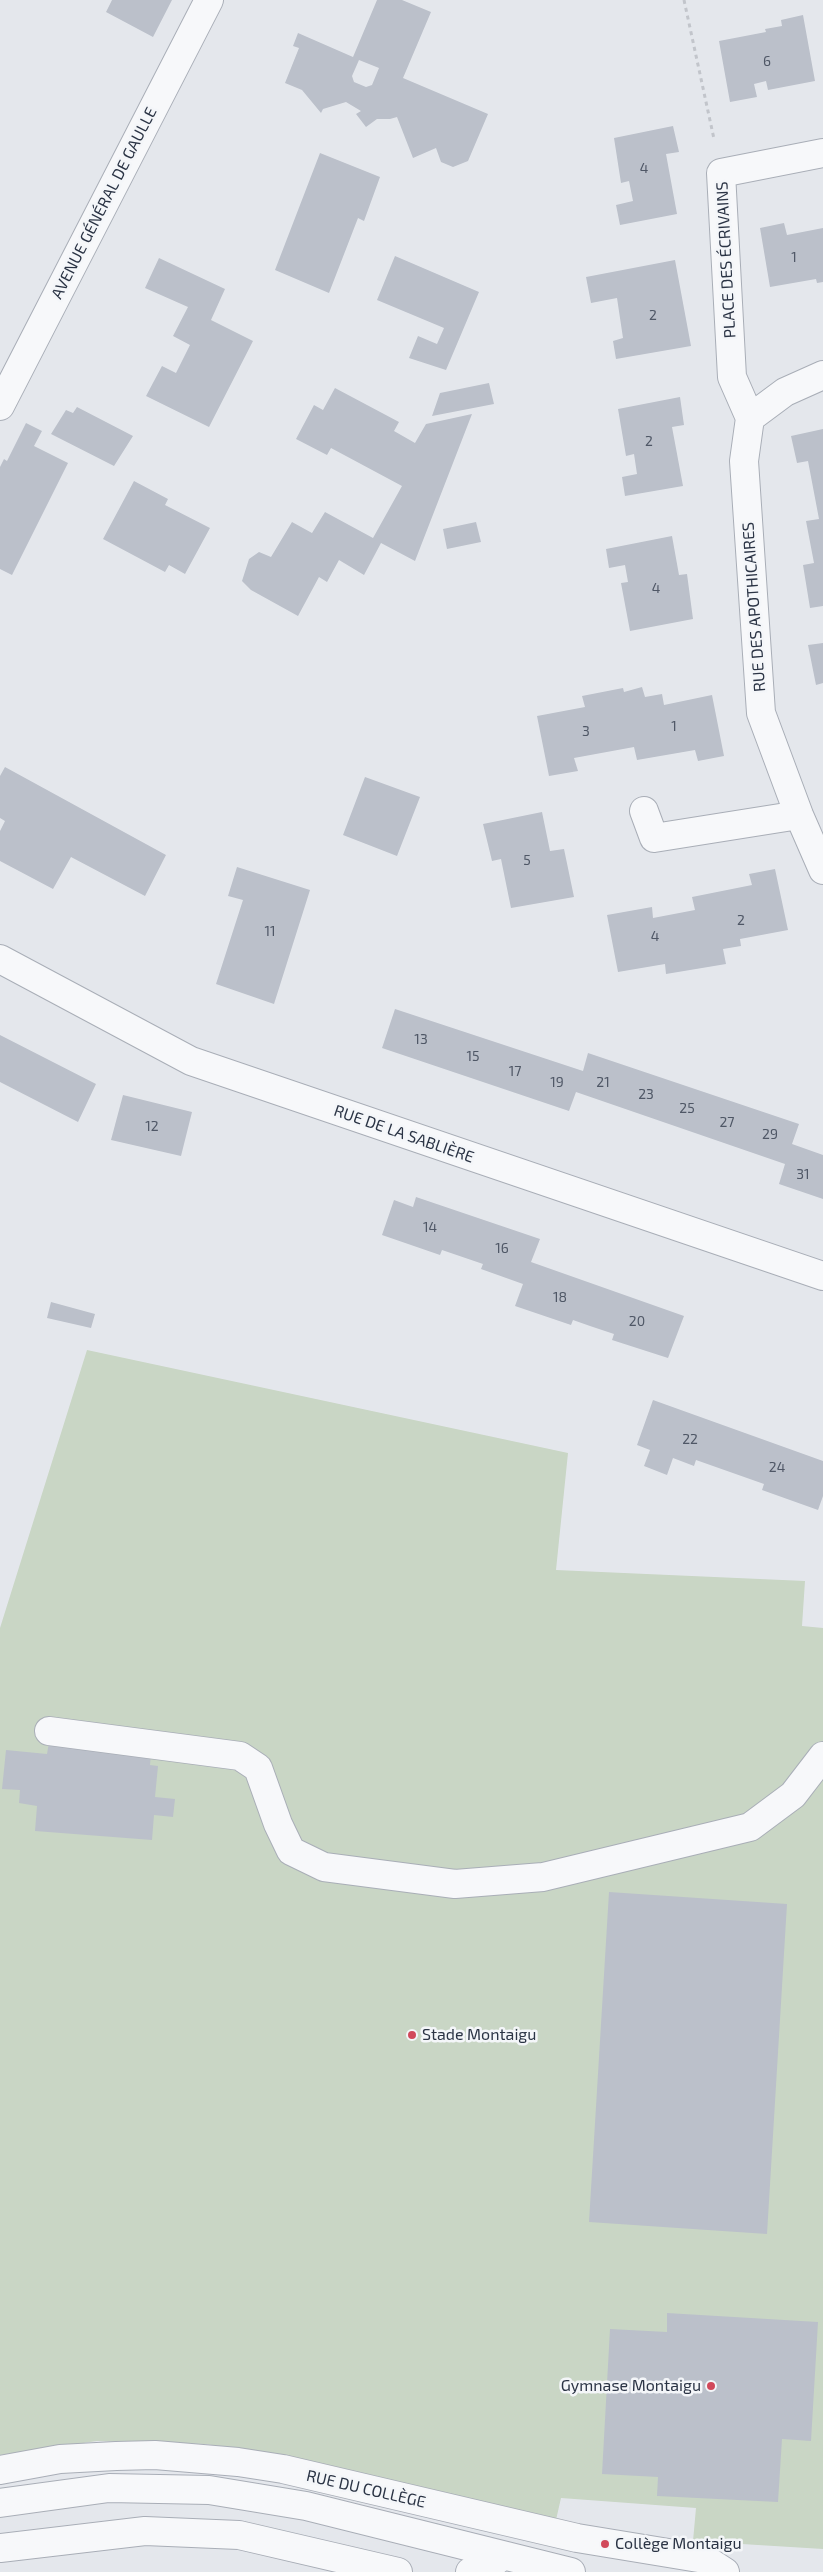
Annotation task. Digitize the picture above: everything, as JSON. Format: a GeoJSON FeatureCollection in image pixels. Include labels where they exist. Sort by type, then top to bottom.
{"type":"FeatureCollection","features":[{"type":"Feature","properties":{"kind":"street","name":"AVENUE GÉNÉRAL DE GAULLE"},"geometry":{"type":"LineString","coordinates":[[0,406],[209,0]]}},
{"type":"Feature","properties":{"kind":"street","name":"PLACE DES ÉCRIVAINS"},"geometry":{"type":"LineString","coordinates":[[750,418],[732,377],[721,173],[823,153]]}},
{"type":"Feature","properties":{"kind":"street"},"geometry":{"type":"LineString","coordinates":[[750,418],[785,392],[823,376]]}},
{"type":"Feature","properties":{"kind":"street","name":"RUE DES APOTHICAIRES"},"geometry":{"type":"LineString","coordinates":[[750,418],[744,461],[761,713],[799,815],[823,870]]}},
{"type":"Feature","properties":{"kind":"street"},"geometry":{"type":"LineString","coordinates":[[644,811],[654,838],[799,815]]}},
{"type":"Feature","properties":{"kind":"street","name":"RUE DE LA SABLIÈRE"},"geometry":{"type":"LineString","coordinates":[[0,959],[191,1061],[823,1276]]}},
{"type":"Feature","properties":{"kind":"street"},"geometry":{"type":"LineString","coordinates":[[49,1730],[240,1756],[258,1768],[278,1824],[292,1851],[324,1867],[455,1884],[543,1876],[750,1826],[793,1795],[823,1756]]}},
{"type":"Feature","properties":{"kind":"street","name":"RUE DU COLLÈGE"},"geometry":{"type":"LineString","coordinates":[[0,2470],[60,2459],[116,2456],[156,2455],[238,2462],[283,2469],[577,2538],[704,2559],[725,2572]]}},
{"type":"Feature","properties":{"kind":"street","name":"RUE DU COLLÈGE"},"geometry":{"type":"LineString","coordinates":[[0,2503],[109,2488],[209,2490],[306,2506],[571,2572]]}},
{"type":"Feature","properties":{"kind":"street"},"geometry":{"type":"LineString","coordinates":[[0,2548],[145,2531],[239,2536],[398,2572]]}},
{"type":"Feature","properties":{"kind":"street"},"geometry":{"type":"LineString","coordinates":[[470,2572],[492,2564],[502,2556]]}},
{"type":"Feature","properties":{"kind":"path"},"geometry":{"type":"LineString","coordinates":[[684,0],[721,173]]}},
{"type":"Feature","properties":{"kind":"green space","name":"Stade Montaigu"},"geometry":{"type":"Polygon","coordinates":[[[87,1350],[568,1453],[556,1570],[805,1581],[802,1626],[823,1628],[823,2549],[693,2541],[696,2508],[561,2498],[556,2520],[276,2454],[205,2444],[97,2441],[0,2455],[0,1628],[87,1350]]]}},
{"type":"Feature","properties":{"kind":"building"},"geometry":{"type":"Polygon","coordinates":[[[112,0],[172,0],[153,37],[106,12],[112,0]]]}},
{"type":"Feature","properties":{"kind":"building"},"geometry":{"type":"Polygon","coordinates":[[[377,0],[402,0],[431,12],[403,78],[488,114],[468,161],[453,167],[441,162],[436,148],[413,158],[397,117],[377,119],[366,127],[356,114],[361,111],[346,102],[323,109],[321,113],[302,90],[285,83],[299,48],[293,46],[298,33],[353,57],[377,0]],[[359,60],[352,76],[354,82],[366,87],[372,85],[379,68],[359,60]]]}},
{"type":"Feature","properties":{"kind":"building"},"geometry":{"type":"Polygon","coordinates":[[[803,15],[815,81],[768,90],[766,81],[754,84],[757,97],[730,102],[719,41],[766,32],[765,29],[782,26],[781,20],[803,15]]]}},
{"type":"Feature","properties":{"kind":"building"},"geometry":{"type":"Polygon","coordinates":[[[673,126],[679,152],[666,154],[677,214],[620,225],[616,205],[633,201],[629,181],[621,183],[614,138],[673,126]]]}},
{"type":"Feature","properties":{"kind":"building"},"geometry":{"type":"Polygon","coordinates":[[[320,153],[380,177],[364,221],[358,218],[329,293],[275,270],[320,153]]]}},
{"type":"Feature","properties":{"kind":"building"},"geometry":{"type":"Polygon","coordinates":[[[784,223],[787,235],[823,228],[823,282],[817,283],[816,279],[770,287],[760,228],[784,223]]]}},
{"type":"Feature","properties":{"kind":"building"},"geometry":{"type":"Polygon","coordinates":[[[395,256],[479,292],[446,370],[409,358],[418,336],[437,344],[444,328],[377,300],[395,256]]]}},
{"type":"Feature","properties":{"kind":"building"},"geometry":{"type":"Polygon","coordinates":[[[159,258],[225,289],[211,320],[253,341],[209,427],[146,396],[162,366],[176,373],[190,345],[173,336],[188,307],[145,288],[159,258]]]}},
{"type":"Feature","properties":{"kind":"building"},"geometry":{"type":"Polygon","coordinates":[[[675,260],[691,346],[616,359],[613,341],[623,338],[617,298],[591,303],[586,277],[675,260]]]}},
{"type":"Feature","properties":{"kind":"building"},"geometry":{"type":"Polygon","coordinates":[[[489,383],[494,404],[432,416],[440,393],[489,383]]]}},
{"type":"Feature","properties":{"kind":"building"},"geometry":{"type":"Polygon","coordinates":[[[335,388],[399,422],[394,431],[415,443],[426,424],[472,414],[415,561],[381,543],[364,575],[339,560],[327,582],[319,577],[298,616],[251,590],[242,581],[249,559],[259,552],[271,557],[292,522],[312,533],[325,512],[373,538],[402,486],[331,448],[327,455],[296,439],[314,405],[323,410],[335,388]]]}},
{"type":"Feature","properties":{"kind":"building"},"geometry":{"type":"Polygon","coordinates":[[[680,397],[684,425],[672,427],[683,486],[625,496],[622,477],[637,474],[634,454],[626,456],[618,409],[680,397]]]}},
{"type":"Feature","properties":{"kind":"building"},"geometry":{"type":"Polygon","coordinates":[[[77,407],[133,436],[114,466],[51,434],[66,410],[73,413],[77,407]]]}},
{"type":"Feature","properties":{"kind":"building"},"geometry":{"type":"Polygon","coordinates":[[[26,423],[42,431],[34,446],[68,463],[12,575],[0,569],[0,467],[4,459],[7,461],[26,423]]]}},
{"type":"Feature","properties":{"kind":"building"},"geometry":{"type":"Polygon","coordinates":[[[823,429],[823,606],[810,608],[803,565],[814,563],[806,521],[819,519],[808,461],[797,463],[791,436],[823,429]]]}},
{"type":"Feature","properties":{"kind":"building"},"geometry":{"type":"Polygon","coordinates":[[[134,481],[168,499],[165,505],[210,528],[185,574],[169,565],[165,572],[103,539],[134,481]]]}},
{"type":"Feature","properties":{"kind":"building"},"geometry":{"type":"Polygon","coordinates":[[[476,522],[481,542],[447,549],[443,529],[476,522]]]}},
{"type":"Feature","properties":{"kind":"building"},"geometry":{"type":"Polygon","coordinates":[[[672,536],[679,575],[687,574],[693,619],[630,631],[621,583],[628,582],[625,565],[609,568],[606,549],[672,536]]]}},
{"type":"Feature","properties":{"kind":"building"},"geometry":{"type":"Polygon","coordinates":[[[823,643],[823,683],[816,685],[808,645],[823,643]]]}},
{"type":"Feature","properties":{"kind":"building"},"geometry":{"type":"Polygon","coordinates":[[[642,687],[645,697],[662,694],[664,705],[712,695],[724,756],[698,761],[695,750],[637,760],[634,747],[574,758],[578,771],[549,776],[537,716],[585,707],[582,696],[623,688],[624,692],[642,687]]]}},
{"type":"Feature","properties":{"kind":"building"},"geometry":{"type":"Polygon","coordinates":[[[5,767],[166,855],[145,896],[71,857],[53,889],[0,861],[0,831],[5,821],[0,818],[0,776],[5,767]]]}},
{"type":"Feature","properties":{"kind":"building"},"geometry":{"type":"Polygon","coordinates":[[[365,777],[420,797],[397,856],[343,835],[365,777]]]}},
{"type":"Feature","properties":{"kind":"building"},"geometry":{"type":"Polygon","coordinates":[[[542,812],[550,851],[564,849],[574,897],[511,908],[501,859],[492,861],[483,824],[542,812]]]}},
{"type":"Feature","properties":{"kind":"building"},"geometry":{"type":"Polygon","coordinates":[[[237,867],[310,890],[274,1004],[216,984],[243,900],[228,896],[237,867]]]}},
{"type":"Feature","properties":{"kind":"building"},"geometry":{"type":"Polygon","coordinates":[[[775,869],[788,930],[740,939],[741,946],[723,949],[726,964],[666,974],[665,964],[618,972],[607,915],[652,907],[653,918],[695,910],[692,897],[752,885],[749,874],[775,869]]]}},
{"type":"Feature","properties":{"kind":"building"},"geometry":{"type":"Polygon","coordinates":[[[395,1009],[583,1071],[588,1053],[799,1124],[792,1144],[823,1155],[823,1199],[779,1184],[785,1164],[576,1092],[569,1111],[382,1048],[395,1009]]]}},
{"type":"Feature","properties":{"kind":"building"},"geometry":{"type":"Polygon","coordinates":[[[0,1035],[96,1084],[78,1122],[0,1082],[0,1035]]]}},
{"type":"Feature","properties":{"kind":"building"},"geometry":{"type":"Polygon","coordinates":[[[123,1095],[192,1112],[181,1156],[111,1140],[123,1095]]]}},
{"type":"Feature","properties":{"kind":"building"},"geometry":{"type":"Polygon","coordinates":[[[416,1197],[540,1239],[531,1262],[684,1316],[668,1358],[612,1340],[614,1334],[573,1320],[571,1325],[515,1306],[523,1284],[481,1269],[483,1264],[442,1250],[440,1255],[382,1235],[394,1200],[413,1207],[416,1197]]]}},
{"type":"Feature","properties":{"kind":"building"},"geometry":{"type":"Polygon","coordinates":[[[51,1302],[95,1314],[91,1328],[47,1318],[51,1302]]]}},
{"type":"Feature","properties":{"kind":"building"},"geometry":{"type":"Polygon","coordinates":[[[653,1400],[823,1461],[823,1496],[818,1510],[762,1490],[764,1484],[696,1460],[694,1466],[673,1458],[667,1475],[644,1466],[650,1450],[637,1445],[653,1400]]]}},
{"type":"Feature","properties":{"kind":"building"},"geometry":{"type":"Polygon","coordinates":[[[49,1742],[151,1753],[150,1765],[158,1766],[155,1797],[175,1799],[173,1817],[154,1815],[152,1840],[35,1831],[37,1806],[19,1803],[20,1790],[2,1789],[6,1750],[47,1754],[49,1742]]]}},
{"type":"Feature","properties":{"kind":"building"},"geometry":{"type":"Polygon","coordinates":[[[609,1892],[787,1904],[767,2234],[589,2222],[609,1892]]]}},
{"type":"Feature","properties":{"kind":"building","name":"Gymnase Montaigu"},"geometry":{"type":"Polygon","coordinates":[[[667,2313],[818,2322],[811,2441],[782,2439],[778,2502],[657,2496],[658,2477],[602,2474],[610,2329],[667,2332],[667,2313]]]}},
{"type":"Feature","properties":{"kind":"place","name":"Stade Montaigu"},"geometry":{"type":"Point","coordinates":[412,2035]}},
{"type":"Feature","properties":{"kind":"place","name":"Gymnase Montaigu"},"geometry":{"type":"Point","coordinates":[711,2386]}},
{"type":"Feature","properties":{"kind":"place","name":"Collège Montaigu"},"geometry":{"type":"Point","coordinates":[605,2544]}}]}
